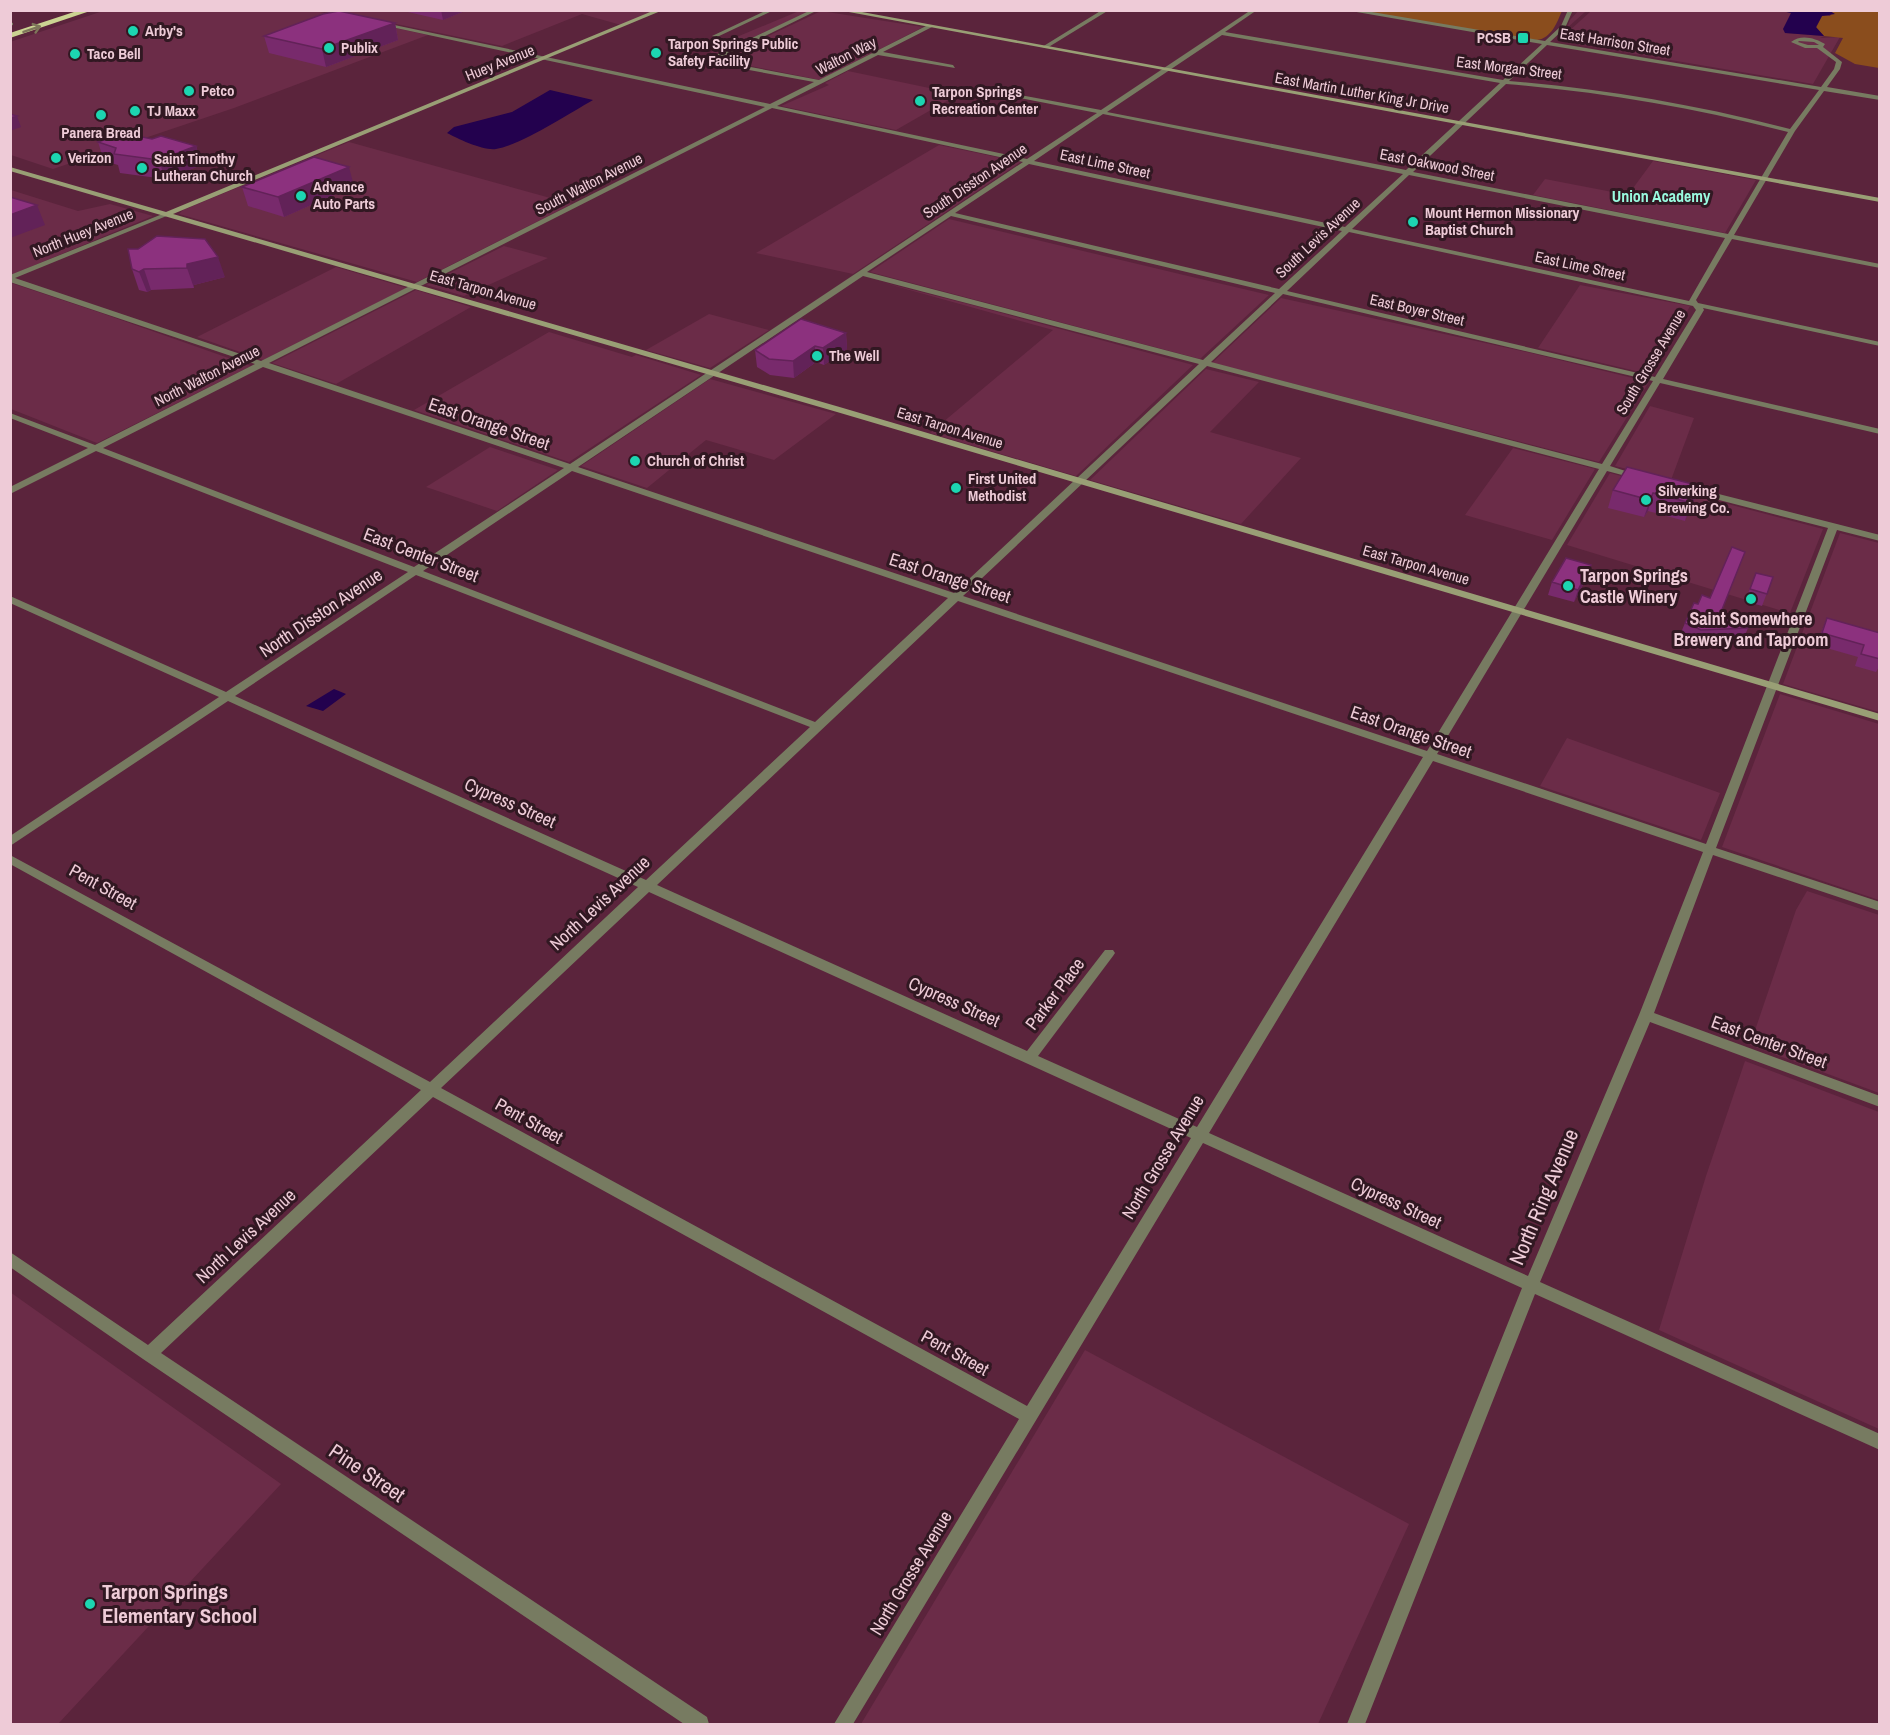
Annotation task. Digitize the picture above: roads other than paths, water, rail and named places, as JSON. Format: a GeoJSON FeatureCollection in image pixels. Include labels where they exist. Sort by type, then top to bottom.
{"type":"FeatureCollection","features":[{"type":"Feature","properties":{"kind":"highway"},"geometry":{"type":"LineString","coordinates":[[10,36],[89,10]]}},
{"type":"Feature","properties":{"kind":"highway"},"geometry":{"type":"LineString","coordinates":[[11,24],[21,21]]}},
{"type":"Feature","properties":{"kind":"street"},"geometry":{"type":"LineString","coordinates":[[324,10],[352,16]]}},
{"type":"Feature","properties":{"kind":"street","name":"Huey Avenue"},"geometry":{"type":"LineString","coordinates":[[166,214],[661,10]]}},
{"type":"Feature","properties":{"kind":"street"},"geometry":{"type":"LineString","coordinates":[[715,36],[772,10]]}},
{"type":"Feature","properties":{"kind":"street"},"geometry":{"type":"LineString","coordinates":[[816,10],[717,58],[728,64],[821,82]]}},
{"type":"Feature","properties":{"kind":"street","name":"East Martin Luther King Jr Drive"},"geometry":{"type":"LineString","coordinates":[[840,10],[1880,200]]}},
{"type":"Feature","properties":{"kind":"street"},"geometry":{"type":"LineString","coordinates":[[1045,47],[1107,10]]}},
{"type":"Feature","properties":{"kind":"street","name":"South Disston Avenue"},"geometry":{"type":"LineString","coordinates":[[711,373],[1255,10]]}},
{"type":"Feature","properties":{"kind":"street","name":"East Harrison Street"},"geometry":{"type":"LineString","coordinates":[[1347,10],[1880,98]]}},
{"type":"Feature","properties":{"kind":"street","name":"South Levis Avenue"},"geometry":{"type":"LineString","coordinates":[[1079,482],[1563,27],[1571,10]]}},
{"type":"Feature","properties":{"kind":"street","name":"East Lime Street"},"geometry":{"type":"LineString","coordinates":[[373,21],[1880,344]]}},
{"type":"Feature","properties":{"kind":"street","name":"Walton Way"},"geometry":{"type":"LineString","coordinates":[[773,107],[930,26]]}},
{"type":"Feature","properties":{"kind":"street","name":"East Morgan Street"},"geometry":{"type":"LineString","coordinates":[[1221,33],[1503,82],[1580,89],[1721,113],[1792,131]]}},
{"type":"Feature","properties":{"kind":"street","name":"South Grosse Avenue"},"geometry":{"type":"LineString","coordinates":[[1518,610],[1700,310],[1692,300],[1792,131],[1839,62],[1819,47]]}},
{"type":"Feature","properties":{"kind":"street"},"geometry":{"type":"LineString","coordinates":[[878,53],[953,67]]}},
{"type":"Feature","properties":{"kind":"street","name":"East Oakwood Street"},"geometry":{"type":"LineString","coordinates":[[988,90],[1880,266]]}},
{"type":"Feature","properties":{"kind":"street","name":"South Walton Avenue"},"geometry":{"type":"LineString","coordinates":[[417,286],[773,107]]}},
{"type":"Feature","properties":{"kind":"street","name":"East Tarpon Avenue"},"geometry":{"type":"LineString","coordinates":[[10,169],[417,286],[1880,718]]}},
{"type":"Feature","properties":{"kind":"street","name":"North Huey Avenue"},"geometry":{"type":"LineString","coordinates":[[10,278],[166,214]]}},
{"type":"Feature","properties":{"kind":"street","name":"East Boyer Street"},"geometry":{"type":"LineString","coordinates":[[949,214],[1880,432]]}},
{"type":"Feature","properties":{"kind":"street"},"geometry":{"type":"LineString","coordinates":[[861,273],[1650,479]]}},
{"type":"Feature","properties":{"kind":"street","name":"East Orange Street"},"geometry":{"type":"LineString","coordinates":[[10,278],[1880,908]]}},
{"type":"Feature","properties":{"kind":"street","name":"North Walton Avenue"},"geometry":{"type":"LineString","coordinates":[[10,491],[417,286]]}},
{"type":"Feature","properties":{"kind":"street","name":"North Disston Avenue"},"geometry":{"type":"LineString","coordinates":[[10,842],[711,373]]}},
{"type":"Feature","properties":{"kind":"street","name":"East Center Street"},"geometry":{"type":"LineString","coordinates":[[10,415],[819,727]]}},
{"type":"Feature","properties":{"kind":"street","name":"North Levis Avenue"},"geometry":{"type":"LineString","coordinates":[[149,1354],[1079,482]]}},
{"type":"Feature","properties":{"kind":"street"},"geometry":{"type":"LineString","coordinates":[[1673,485],[1880,538]]}},
{"type":"Feature","properties":{"kind":"street","name":"North Ring Avenue"},"geometry":{"type":"LineString","coordinates":[[1356,1725],[1531,1286],[1646,1015],[1833,527]]}},
{"type":"Feature","properties":{"kind":"street","name":"Cypress Street"},"geometry":{"type":"LineString","coordinates":[[10,599],[1030,1057],[1880,1443]]}},
{"type":"Feature","properties":{"kind":"street","name":"North Grosse Avenue"},"geometry":{"type":"LineString","coordinates":[[843,1725],[1518,610]]}},
{"type":"Feature","properties":{"kind":"street","name":"Pent Street"},"geometry":{"type":"LineString","coordinates":[[10,859],[1029,1416]]}},
{"type":"Feature","properties":{"kind":"street","name":"Parker Place"},"geometry":{"type":"LineString","coordinates":[[1030,1057],[1109,952]]}},
{"type":"Feature","properties":{"kind":"street","name":"East Center Street"},"geometry":{"type":"LineString","coordinates":[[1646,1015],[1880,1102]]}},
{"type":"Feature","properties":{"kind":"street","name":"Pine Street"},"geometry":{"type":"LineString","coordinates":[[10,1258],[700,1725]]}},
{"type":"Feature","properties":{"kind":"place","name":"Arby's"},"geometry":{"type":"Point","coordinates":[133,31]}},
{"type":"Feature","properties":{"kind":"place","name":"PCSB"},"geometry":{"type":"Point","coordinates":[1523,38]}},
{"type":"Feature","properties":{"kind":"place","name":"Publix"},"geometry":{"type":"Point","coordinates":[329,48]}},
{"type":"Feature","properties":{"kind":"place","name":"Tarpon Springs Public Safety Facility"},"geometry":{"type":"Point","coordinates":[656,53]}},
{"type":"Feature","properties":{"kind":"place","name":"Taco Bell"},"geometry":{"type":"Point","coordinates":[75,54]}},
{"type":"Feature","properties":{"kind":"place","name":"Petco"},"geometry":{"type":"Point","coordinates":[189,91]}},
{"type":"Feature","properties":{"kind":"place","name":"Tarpon Springs Recreation Center"},"geometry":{"type":"Point","coordinates":[920,101]}},
{"type":"Feature","properties":{"kind":"place","name":"TJ Maxx"},"geometry":{"type":"Point","coordinates":[135,111]}},
{"type":"Feature","properties":{"kind":"place","name":"Panera Bread"},"geometry":{"type":"Point","coordinates":[101,115]}},
{"type":"Feature","properties":{"kind":"place","name":"Verizon"},"geometry":{"type":"Point","coordinates":[56,158]}},
{"type":"Feature","properties":{"kind":"place","name":"Saint Timothy Lutheran Church"},"geometry":{"type":"Point","coordinates":[142,168]}},
{"type":"Feature","properties":{"kind":"place","name":"Advance Auto Parts"},"geometry":{"type":"Point","coordinates":[301,196]}},
{"type":"Feature","properties":{"kind":"place","name":"Mount Hermon Missionary Baptist Church"},"geometry":{"type":"Point","coordinates":[1413,222]}},
{"type":"Feature","properties":{"kind":"place","name":"The Well"},"geometry":{"type":"Point","coordinates":[817,356]}},
{"type":"Feature","properties":{"kind":"place","name":"Church of Christ"},"geometry":{"type":"Point","coordinates":[635,461]}},
{"type":"Feature","properties":{"kind":"place","name":"First United Methodist"},"geometry":{"type":"Point","coordinates":[956,488]}},
{"type":"Feature","properties":{"kind":"place","name":"Silverking Brewing Co."},"geometry":{"type":"Point","coordinates":[1646,500]}},
{"type":"Feature","properties":{"kind":"place","name":"Tarpon Springs Castle Winery"},"geometry":{"type":"Point","coordinates":[1568,586]}},
{"type":"Feature","properties":{"kind":"place","name":"Saint Somewhere Brewery and Taproom"},"geometry":{"type":"Point","coordinates":[1751,599]}},
{"type":"Feature","properties":{"kind":"place","name":"Tarpon Springs Elementary School"},"geometry":{"type":"Point","coordinates":[90,1604]}},
{"type":"Feature","properties":{"kind":"district","name":"Union Academy"},"geometry":{"type":"Point","coordinates":[1661,196]}}]}
